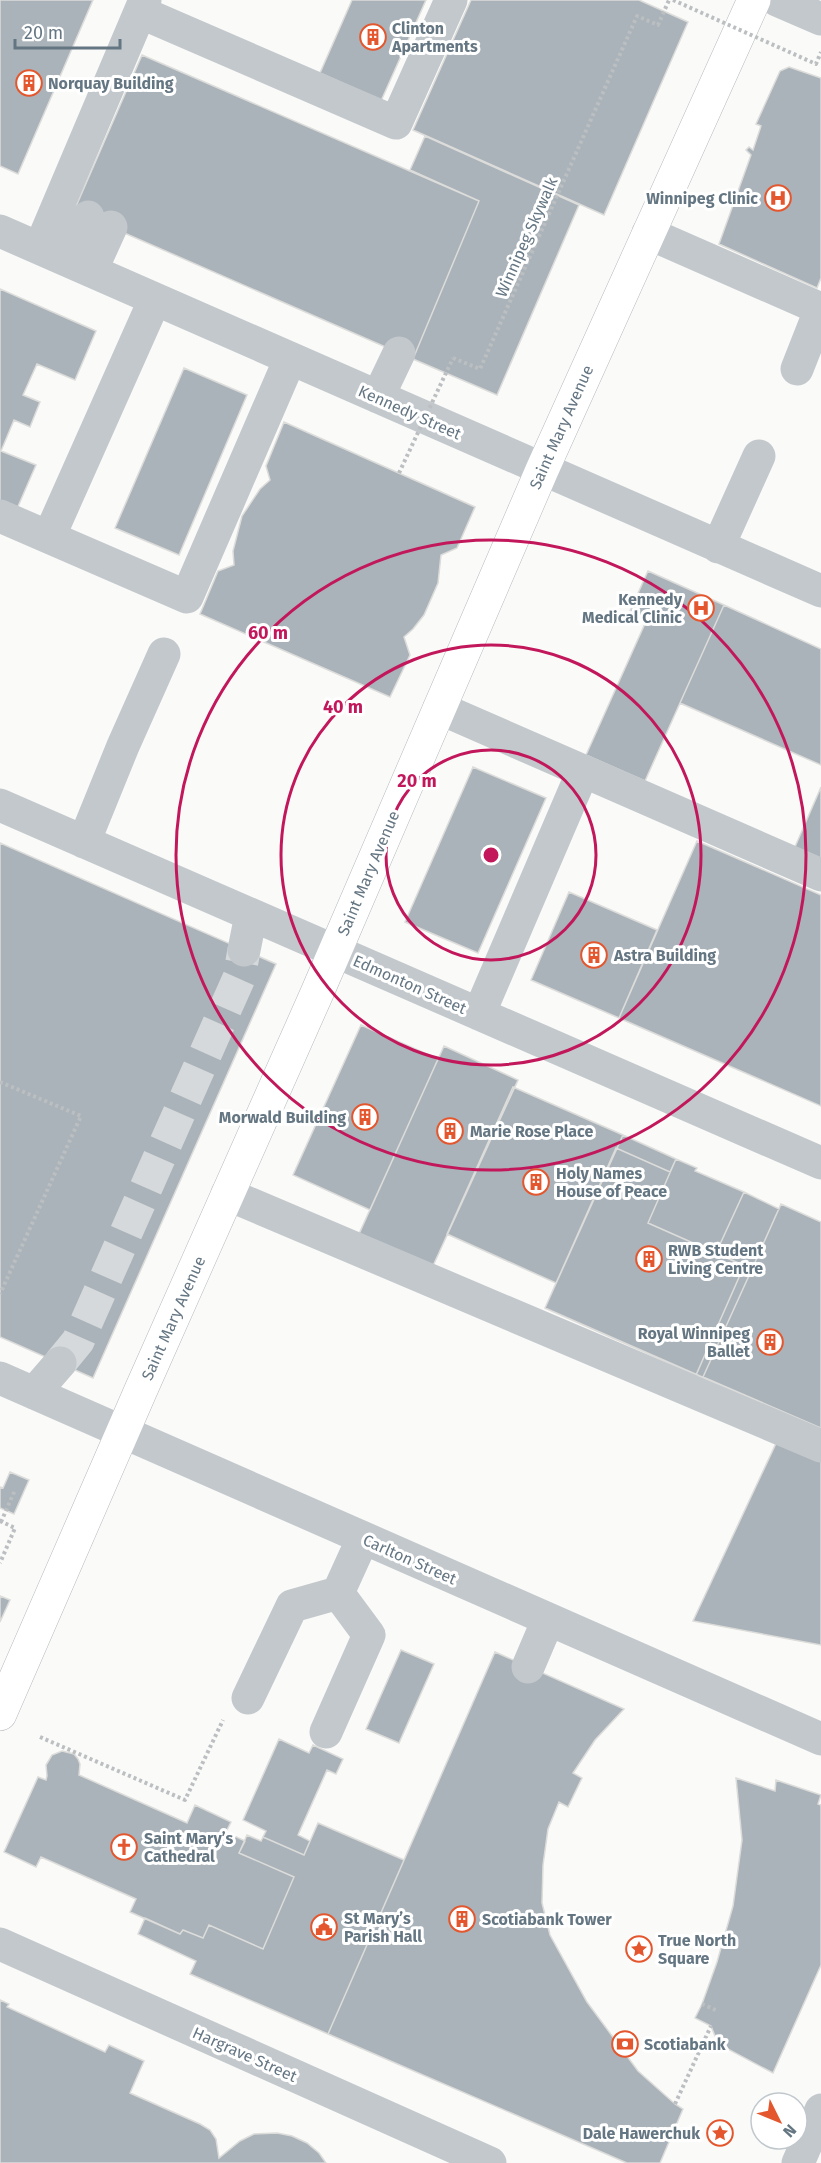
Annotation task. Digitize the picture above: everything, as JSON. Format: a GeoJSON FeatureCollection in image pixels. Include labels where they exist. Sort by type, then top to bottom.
{"type":"FeatureCollection","features":[{"type":"Feature","properties":{"kind":"main road","name":"Saint Mary Avenue"},"geometry":{"type":"LineString","coordinates":[[0,1714],[542,470],[754,0]]}},
{"type":"Feature","properties":{"kind":"street"},"geometry":{"type":"LineString","coordinates":[[66,260],[143,6],[396,123],[451,0]]}},
{"type":"Feature","properties":{"kind":"street"},"geometry":{"type":"LineString","coordinates":[[777,0],[821,19]]}},
{"type":"Feature","properties":{"kind":"street"},"geometry":{"type":"LineString","coordinates":[[66,260],[99,222]]}},
{"type":"Feature","properties":{"kind":"street","name":"Kennedy Street"},"geometry":{"type":"LineString","coordinates":[[0,231],[821,591]]}},
{"type":"Feature","properties":{"kind":"street"},"geometry":{"type":"LineString","coordinates":[[648,233],[821,308],[797,369]]}},
{"type":"Feature","properties":{"kind":"street"},"geometry":{"type":"LineString","coordinates":[[49,537],[155,299]]}},
{"type":"Feature","properties":{"kind":"street"},"geometry":{"type":"LineString","coordinates":[[378,398],[399,352]]}},
{"type":"Feature","properties":{"kind":"street"},"geometry":{"type":"LineString","coordinates":[[0,516],[188,597],[290,359]]}},
{"type":"Feature","properties":{"kind":"street"},"geometry":{"type":"LineString","coordinates":[[718,547],[759,456]]}},
{"type":"Feature","properties":{"kind":"street"},"geometry":{"type":"LineString","coordinates":[[84,842],[164,654]]}},
{"type":"Feature","properties":{"kind":"street"},"geometry":{"type":"LineString","coordinates":[[439,708],[821,875]]}},
{"type":"Feature","properties":{"kind":"street"},"geometry":{"type":"LineString","coordinates":[[478,1014],[583,771]]}},
{"type":"Feature","properties":{"kind":"street","name":"Edmonton Street"},"geometry":{"type":"LineString","coordinates":[[0,805],[821,1163]]}},
{"type":"Feature","properties":{"kind":"street"},"geometry":{"type":"LineString","coordinates":[[244,950],[251,915]]}},
{"type":"Feature","properties":{"kind":"street"},"geometry":{"type":"LineString","coordinates":[[227,1194],[821,1446]]}},
{"type":"Feature","properties":{"kind":"street"},"geometry":{"type":"LineString","coordinates":[[34,1393],[60,1364]]}},
{"type":"Feature","properties":{"kind":"street","name":"Carlton Street"},"geometry":{"type":"LineString","coordinates":[[0,1378],[821,1739]]}},
{"type":"Feature","properties":{"kind":"street"},"geometry":{"type":"LineString","coordinates":[[248,1698],[292,1606],[338,1593],[363,1538]]}},
{"type":"Feature","properties":{"kind":"street"},"geometry":{"type":"LineString","coordinates":[[326,1732],[369,1635],[338,1593]]}},
{"type":"Feature","properties":{"kind":"street"},"geometry":{"type":"LineString","coordinates":[[528,1667],[548,1620]]}},
{"type":"Feature","properties":{"kind":"street","name":"Hargrave Street"},"geometry":{"type":"LineString","coordinates":[[0,1944],[490,2163]]}},
{"type":"Feature","properties":{"kind":"street"},"geometry":{"type":"LineString","coordinates":[[798,2163],[821,2110]]}},
{"type":"Feature","properties":{"kind":"path","name":"Winnipeg Skywalk"},"geometry":{"type":"LineString","coordinates":[[399,473],[453,358],[480,369],[637,16],[658,25],[671,0],[816,64],[821,52]]}},
{"type":"Feature","properties":{"kind":"path"},"geometry":{"type":"LineString","coordinates":[[0,1082],[81,1116],[0,1294]]}},
{"type":"Feature","properties":{"kind":"path"},"geometry":{"type":"LineString","coordinates":[[0,1563],[15,1528],[1,1522],[15,1490]]}},
{"type":"Feature","properties":{"kind":"path"},"geometry":{"type":"LineString","coordinates":[[40,1737],[185,1800],[226,1712],[248,1698]]}},
{"type":"Feature","properties":{"kind":"path"},"geometry":{"type":"LineString","coordinates":[[702,2004],[718,2011]]}},
{"type":"Feature","properties":{"kind":"path"},"geometry":{"type":"LineString","coordinates":[[675,2104],[711,2026]]}},
{"type":"Feature","properties":{"kind":"building","name":"Norquay Building"},"geometry":{"type":"Polygon","coordinates":[[[0,0],[93,0],[18,174],[0,166],[0,0]]]}},
{"type":"Feature","properties":{"kind":"building","name":"Clinton Apartments"},"geometry":{"type":"Polygon","coordinates":[[[352,0],[426,0],[381,101],[320,73],[352,0]]]}},
{"type":"Feature","properties":{"kind":"building"},"geometry":{"type":"Polygon","coordinates":[[[471,0],[639,0],[688,22],[604,215],[413,130],[471,0]]]}},
{"type":"Feature","properties":{"kind":"building"},"geometry":{"type":"Polygon","coordinates":[[[142,55],[479,201],[413,359],[74,211],[142,55]]]}},
{"type":"Feature","properties":{"kind":"building","name":"Winnipeg Clinic"},"geometry":{"type":"Polygon","coordinates":[[[789,67],[821,78],[821,278],[817,288],[719,244],[751,155],[746,150],[749,147],[753,150],[761,126],[756,124],[780,71],[789,67]]]}},
{"type":"Feature","properties":{"kind":"building"},"geometry":{"type":"Polygon","coordinates":[[[425,136],[579,205],[497,395],[413,359],[479,201],[410,170],[425,136]]]}},
{"type":"Feature","properties":{"kind":"building"},"geometry":{"type":"Polygon","coordinates":[[[0,289],[96,331],[75,380],[37,364],[23,395],[40,402],[30,427],[14,420],[1,451],[36,465],[16,511],[0,504],[0,289]]]}},
{"type":"Feature","properties":{"kind":"building"},"geometry":{"type":"Polygon","coordinates":[[[184,368],[247,395],[179,555],[115,528],[184,368]]]}},
{"type":"Feature","properties":{"kind":"building"},"geometry":{"type":"Polygon","coordinates":[[[284,422],[475,507],[457,548],[441,555],[438,583],[424,615],[404,637],[410,655],[390,697],[200,614],[218,571],[234,565],[233,551],[242,516],[260,489],[270,480],[266,466],[284,422]]]}},
{"type":"Feature","properties":{"kind":"building"},"geometry":{"type":"Polygon","coordinates":[[[648,571],[724,605],[645,781],[586,755],[647,619],[630,611],[648,571]]]}},
{"type":"Feature","properties":{"kind":"building"},"geometry":{"type":"Polygon","coordinates":[[[724,605],[821,649],[821,765],[680,703],[724,605]]]}},
{"type":"Feature","properties":{"kind":"building"},"geometry":{"type":"Polygon","coordinates":[[[473,767],[546,798],[478,953],[405,922],[473,767]]]}},
{"type":"Feature","properties":{"kind":"building"},"geometry":{"type":"Polygon","coordinates":[[[821,787],[821,869],[791,856],[821,787]]]}},
{"type":"Feature","properties":{"kind":"building"},"geometry":{"type":"Polygon","coordinates":[[[697,841],[821,895],[821,1106],[619,1018],[697,841]]]}},
{"type":"Feature","properties":{"kind":"building"},"geometry":{"type":"Polygon","coordinates":[[[0,843],[276,964],[93,1378],[0,1337],[0,843]]]}},
{"type":"Feature","properties":{"kind":"building","name":"Astra Building"},"geometry":{"type":"Polygon","coordinates":[[[569,892],[657,930],[619,1018],[531,980],[569,892]]]}},
{"type":"Feature","properties":{"kind":"building","name":"Morwald Building"},"geometry":{"type":"Polygon","coordinates":[[[361,1025],[438,1059],[370,1210],[293,1175],[361,1025]]]}},
{"type":"Feature","properties":{"kind":"building","name":"Marie Rose Place"},"geometry":{"type":"Polygon","coordinates":[[[444,1046],[518,1080],[432,1268],[359,1234],[444,1046]]]}},
{"type":"Feature","properties":{"kind":"building","name":"Holy Names House of Peace"},"geometry":{"type":"Polygon","coordinates":[[[513,1087],[623,1135],[556,1283],[447,1234],[513,1087]]]}},
{"type":"Feature","properties":{"kind":"building"},"geometry":{"type":"Polygon","coordinates":[[[623,1135],[676,1159],[648,1223],[752,1269],[781,1204],[821,1222],[821,1429],[545,1308],[623,1135]]]}},
{"type":"Feature","properties":{"kind":"building","name":"RWB Student Living Centre"},"geometry":{"type":"Polygon","coordinates":[[[616,1148],[670,1172],[676,1159],[697,1168],[695,1171],[744,1192],[716,1253],[744,1266],[696,1375],[545,1308],[616,1148]]]}},
{"type":"Feature","properties":{"kind":"building","name":"Royal Winnipeg Ballet"},"geometry":{"type":"Polygon","coordinates":[[[744,1192],[779,1209],[781,1204],[821,1222],[821,1428],[703,1377],[752,1269],[716,1253],[744,1192]]]}},
{"type":"Feature","properties":{"kind":"building"},"geometry":{"type":"Polygon","coordinates":[[[779,1437],[821,1456],[821,1645],[693,1621],[779,1437]]]}},
{"type":"Feature","properties":{"kind":"building"},"geometry":{"type":"Polygon","coordinates":[[[10,1472],[29,1480],[14,1514],[0,1508],[0,1487],[3,1488],[10,1472]]]}},
{"type":"Feature","properties":{"kind":"building"},"geometry":{"type":"Polygon","coordinates":[[[0,1596],[10,1600],[0,1622],[0,1596]]]}},
{"type":"Feature","properties":{"kind":"building"},"geometry":{"type":"Polygon","coordinates":[[[401,1650],[434,1664],[399,1743],[366,1729],[401,1650]]]}},
{"type":"Feature","properties":{"kind":"building","name":"Scotiabank Tower"},"geometry":{"type":"Polygon","coordinates":[[[495,1652],[624,1709],[595,1740],[573,1773],[582,1778],[568,1807],[559,1802],[548,1829],[543,1865],[542,1903],[550,1935],[587,2002],[638,2071],[683,2109],[660,2163],[627,2163],[328,2034],[495,1652]]]}},
{"type":"Feature","properties":{"kind":"building"},"geometry":{"type":"Polygon","coordinates":[[[279,1739],[309,1753],[313,1745],[343,1759],[336,1774],[327,1770],[298,1835],[310,1841],[304,1855],[263,1837],[266,1831],[243,1820],[279,1739]]]}},
{"type":"Feature","properties":{"kind":"building","name":"Saint Mary’s Cathedral"},"geometry":{"type":"Polygon","coordinates":[[[62,1751],[74,1754],[78,1759],[79,1775],[187,1823],[195,1805],[231,1822],[226,1832],[245,1841],[239,1853],[294,1877],[263,1949],[209,1925],[203,1938],[183,1930],[180,1934],[130,1912],[136,1899],[41,1857],[36,1867],[4,1852],[38,1777],[46,1780],[46,1765],[52,1755],[62,1751]]]}},
{"type":"Feature","properties":{"kind":"building"},"geometry":{"type":"Polygon","coordinates":[[[736,1778],[775,1791],[776,1780],[821,1795],[818,1804],[821,1805],[821,1965],[773,2073],[724,2047],[715,2036],[711,2026],[695,2018],[717,1962],[733,1906],[742,1840],[736,1778]]]}},
{"type":"Feature","properties":{"kind":"building","name":"St Mary’s Parish Hall"},"geometry":{"type":"Polygon","coordinates":[[[318,1823],[404,1860],[328,2034],[190,1974],[196,1961],[138,1934],[145,1918],[180,1934],[183,1930],[203,1938],[209,1925],[263,1949],[294,1877],[239,1853],[247,1835],[261,1841],[263,1837],[304,1855],[318,1823]]]}},
{"type":"Feature","properties":{"kind":"building"},"geometry":{"type":"Polygon","coordinates":[[[0,2000],[9,2004],[7,2007],[105,2052],[109,2045],[144,2061],[130,2093],[210,2130],[216,2139],[219,2158],[240,2141],[254,2134],[277,2133],[292,2136],[307,2143],[319,2153],[326,2163],[0,2163],[0,2000]]]}},
{"type":"Feature","properties":{"kind":"tunnel"},"geometry":{"type":"LineString","coordinates":[[60,1363],[78,1341],[239,978],[244,950]]}},
{"type":"Feature","properties":{"kind":"place","name":"Clinton Apartments"},"geometry":{"type":"Point","coordinates":[373,37]}},
{"type":"Feature","properties":{"kind":"place","name":"Norquay Building"},"geometry":{"type":"Point","coordinates":[29,83]}},
{"type":"Feature","properties":{"kind":"place","name":"Winnipeg Clinic"},"geometry":{"type":"Point","coordinates":[778,198]}},
{"type":"Feature","properties":{"kind":"place","name":"Kennedy Medical Clinic"},"geometry":{"type":"Point","coordinates":[701,608]}},
{"type":"Feature","properties":{"kind":"place","name":"Astra Building"},"geometry":{"type":"Point","coordinates":[594,955]}},
{"type":"Feature","properties":{"kind":"place","name":"Morwald Building"},"geometry":{"type":"Point","coordinates":[365,1117]}},
{"type":"Feature","properties":{"kind":"place","name":"Marie Rose Place"},"geometry":{"type":"Point","coordinates":[450,1131]}},
{"type":"Feature","properties":{"kind":"place","name":"Holy Names House of Peace"},"geometry":{"type":"Point","coordinates":[536,1182]}},
{"type":"Feature","properties":{"kind":"place","name":"RWB Student Living Centre"},"geometry":{"type":"Point","coordinates":[649,1259]}},
{"type":"Feature","properties":{"kind":"place","name":"Royal Winnipeg Ballet"},"geometry":{"type":"Point","coordinates":[770,1342]}},
{"type":"Feature","properties":{"kind":"place","name":"Saint Mary’s Cathedral"},"geometry":{"type":"Point","coordinates":[124,1847]}},
{"type":"Feature","properties":{"kind":"place","name":"Scotiabank Tower"},"geometry":{"type":"Point","coordinates":[462,1919]}},
{"type":"Feature","properties":{"kind":"place","name":"St Mary’s Parish Hall"},"geometry":{"type":"Point","coordinates":[324,1927]}},
{"type":"Feature","properties":{"kind":"place","name":"True North Square"},"geometry":{"type":"Point","coordinates":[639,1949]}},
{"type":"Feature","properties":{"kind":"place","name":"Scotiabank"},"geometry":{"type":"Point","coordinates":[625,2044]}},
{"type":"Feature","properties":{"kind":"place","name":"Dale Hawerchuk"},"geometry":{"type":"Point","coordinates":[720,2133]}}]}
